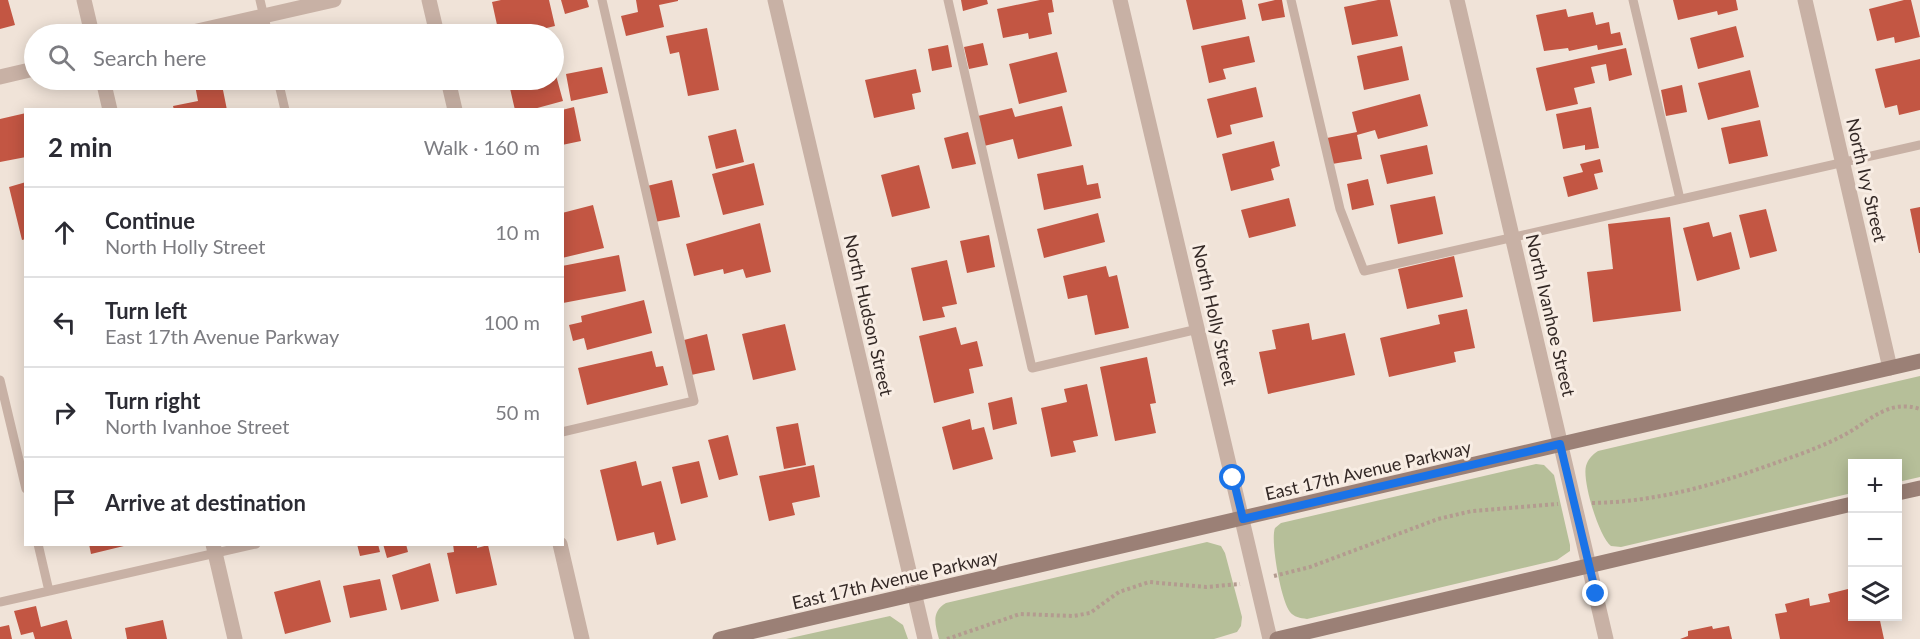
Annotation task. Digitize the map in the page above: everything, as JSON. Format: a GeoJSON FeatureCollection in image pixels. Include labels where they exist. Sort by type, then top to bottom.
{"type":"FeatureCollection","features":[{"type":"Feature","properties":{"kind":"main road","name":"East 17th Avenue Parkway"},"geometry":{"type":"LineString","coordinates":[[720,639],[1920,361]]}},
{"type":"Feature","properties":{"kind":"main road"},"geometry":{"type":"LineString","coordinates":[[1902,492],[1920,490]]}},
{"type":"Feature","properties":{"kind":"main road"},"geometry":{"type":"LineString","coordinates":[[1277,639],[1848,505]]}},
{"type":"Feature","properties":{"kind":"street"},"geometry":{"type":"LineString","coordinates":[[84,0],[90,24]]}},
{"type":"Feature","properties":{"kind":"street"},"geometry":{"type":"LineString","coordinates":[[228,24],[334,0]]}},
{"type":"Feature","properties":{"kind":"street"},"geometry":{"type":"LineString","coordinates":[[429,0],[435,24]]}},
{"type":"Feature","properties":{"kind":"street","name":"North Hudson Street"},"geometry":{"type":"LineString","coordinates":[[775,0],[925,639]]}},
{"type":"Feature","properties":{"kind":"street","name":"North Holly Street"},"geometry":{"type":"LineString","coordinates":[[1120,0],[1270,639]]}},
{"type":"Feature","properties":{"kind":"street","name":"North Ivanhoe Street"},"geometry":{"type":"LineString","coordinates":[[1457,0],[1606,639]]}},
{"type":"Feature","properties":{"kind":"street","name":"North Ivy Street"},"geometry":{"type":"LineString","coordinates":[[1805,0],[1890,368]]}},
{"type":"Feature","properties":{"kind":"street"},"geometry":{"type":"LineString","coordinates":[[0,77],[24,71]]}},
{"type":"Feature","properties":{"kind":"street"},"geometry":{"type":"LineString","coordinates":[[105,90],[110,108]]}},
{"type":"Feature","properties":{"kind":"street"},"geometry":{"type":"LineString","coordinates":[[450,90],[455,108]]}},
{"type":"Feature","properties":{"kind":"street"},"geometry":{"type":"LineString","coordinates":[[560,546],[582,639]]}},
{"type":"Feature","properties":{"kind":"street"},"geometry":{"type":"LineString","coordinates":[[214,549],[235,639]]}},
{"type":"Feature","properties":{"kind":"lane"},"geometry":{"type":"LineString","coordinates":[[260,0],[266,24]]}},
{"type":"Feature","properties":{"kind":"lane"},"geometry":{"type":"LineString","coordinates":[[564,432],[694,401],[602,0]]}},
{"type":"Feature","properties":{"kind":"lane"},"geometry":{"type":"LineString","coordinates":[[948,0],[1032,368],[1198,329]]}},
{"type":"Feature","properties":{"kind":"lane"},"geometry":{"type":"LineString","coordinates":[[1291,0],[1340,209],[1364,271],[1920,145]]}},
{"type":"Feature","properties":{"kind":"lane"},"geometry":{"type":"LineString","coordinates":[[1633,0],[1680,199]]}},
{"type":"Feature","properties":{"kind":"lane"},"geometry":{"type":"LineString","coordinates":[[280,90],[285,108]]}},
{"type":"Feature","properties":{"kind":"lane"},"geometry":{"type":"LineString","coordinates":[[0,380],[24,481]]}},
{"type":"Feature","properties":{"kind":"lane"},"geometry":{"type":"LineString","coordinates":[[38,546],[49,591]]}},
{"type":"Feature","properties":{"kind":"lane"},"geometry":{"type":"LineString","coordinates":[[0,602],[214,549],[239,546]]}},
{"type":"Feature","properties":{"kind":"path"},"geometry":{"type":"LineString","coordinates":[[947,639],[1020,614],[1066,616],[1090,613],[1119,592],[1149,582],[1206,587],[1257,580],[1310,567],[1438,519],[1472,511],[1624,502],[1687,492],[1823,445],[1884,410],[1901,405],[1920,409]]}},
{"type":"Feature","properties":{"kind":"green space"},"geometry":{"type":"Polygon","coordinates":[[[1920,376],[1920,477],[1902,481],[1902,459],[1848,459],[1848,494],[1621,547],[1611,546],[1606,541],[1589,496],[1586,466],[1598,451],[1920,376]]]}},
{"type":"Feature","properties":{"kind":"green space"},"geometry":{"type":"Polygon","coordinates":[[[1536,464],[1544,465],[1554,475],[1570,545],[1570,551],[1557,560],[1307,619],[1290,612],[1283,596],[1275,557],[1275,528],[1281,523],[1536,464]]]}},
{"type":"Feature","properties":{"kind":"green space"},"geometry":{"type":"Polygon","coordinates":[[[1207,542],[1221,546],[1225,553],[1242,617],[1241,626],[1237,632],[1214,639],[939,639],[935,619],[938,610],[946,603],[1207,542]]]}},
{"type":"Feature","properties":{"kind":"green space"},"geometry":{"type":"Polygon","coordinates":[[[890,616],[903,625],[908,639],[786,639],[890,616]]]}},
{"type":"Feature","properties":{"kind":"building"},"geometry":{"type":"Polygon","coordinates":[[[0,0],[8,0],[15,25],[0,29],[0,0]]]}},
{"type":"Feature","properties":{"kind":"building"},"geometry":{"type":"Polygon","coordinates":[[[549,0],[555,24],[497,24],[492,2],[549,0]]]}},
{"type":"Feature","properties":{"kind":"building"},"geometry":{"type":"Polygon","coordinates":[[[561,0],[587,0],[589,7],[565,14],[561,0]]]}},
{"type":"Feature","properties":{"kind":"building"},"geometry":{"type":"Polygon","coordinates":[[[636,0],[678,1],[659,5],[664,27],[626,36],[621,16],[638,12],[636,0]]]}},
{"type":"Feature","properties":{"kind":"building"},"geometry":{"type":"Polygon","coordinates":[[[961,0],[987,0],[988,4],[963,11],[961,0]]]}},
{"type":"Feature","properties":{"kind":"building"},"geometry":{"type":"Polygon","coordinates":[[[1040,0],[1052,0],[1054,12],[1048,13],[1052,34],[1029,39],[1028,33],[1003,38],[997,9],[1040,0]]]}},
{"type":"Feature","properties":{"kind":"building"},"geometry":{"type":"Polygon","coordinates":[[[1186,0],[1242,0],[1246,19],[1193,30],[1186,0]]]}},
{"type":"Feature","properties":{"kind":"building"},"geometry":{"type":"Polygon","coordinates":[[[1282,0],[1285,17],[1262,21],[1258,4],[1282,0]]]}},
{"type":"Feature","properties":{"kind":"building"},"geometry":{"type":"Polygon","coordinates":[[[1378,0],[1390,0],[1398,36],[1352,45],[1344,7],[1378,0]]]}},
{"type":"Feature","properties":{"kind":"building"},"geometry":{"type":"Polygon","coordinates":[[[1673,0],[1736,0],[1738,10],[1718,15],[1717,11],[1678,20],[1673,0]]]}},
{"type":"Feature","properties":{"kind":"building"},"geometry":{"type":"Polygon","coordinates":[[[1911,0],[1920,37],[1895,43],[1894,37],[1877,41],[1869,9],[1911,0]]]}},
{"type":"Feature","properties":{"kind":"building"},"geometry":{"type":"Polygon","coordinates":[[[1566,9],[1568,17],[1593,12],[1596,25],[1609,22],[1611,34],[1620,32],[1623,45],[1598,50],[1597,45],[1569,51],[1568,48],[1544,51],[1536,15],[1566,9]]]}},
{"type":"Feature","properties":{"kind":"building"},"geometry":{"type":"Polygon","coordinates":[[[1736,26],[1744,57],[1698,69],[1690,38],[1736,26]]]}},
{"type":"Feature","properties":{"kind":"building"},"geometry":{"type":"Polygon","coordinates":[[[707,28],[719,90],[688,96],[679,52],[670,54],[666,36],[707,28]]]}},
{"type":"Feature","properties":{"kind":"building"},"geometry":{"type":"Polygon","coordinates":[[[1249,36],[1255,62],[1223,69],[1226,79],[1209,83],[1201,46],[1249,36]]]}},
{"type":"Feature","properties":{"kind":"building"},"geometry":{"type":"Polygon","coordinates":[[[983,43],[988,65],[969,69],[964,47],[983,43]]]}},
{"type":"Feature","properties":{"kind":"building"},"geometry":{"type":"Polygon","coordinates":[[[948,45],[952,67],[932,71],[928,49],[948,45]]]}},
{"type":"Feature","properties":{"kind":"building"},"geometry":{"type":"Polygon","coordinates":[[[1402,46],[1409,80],[1364,90],[1357,56],[1402,46]]]}},
{"type":"Feature","properties":{"kind":"building"},"geometry":{"type":"Polygon","coordinates":[[[1626,48],[1632,75],[1609,81],[1606,64],[1591,67],[1595,83],[1574,88],[1578,104],[1546,111],[1536,68],[1626,48]]]}},
{"type":"Feature","properties":{"kind":"building"},"geometry":{"type":"Polygon","coordinates":[[[1057,52],[1067,92],[1019,104],[1009,64],[1057,52]]]}},
{"type":"Feature","properties":{"kind":"building"},"geometry":{"type":"Polygon","coordinates":[[[1920,59],[1920,110],[1899,115],[1897,105],[1885,108],[1875,69],[1920,59]]]}},
{"type":"Feature","properties":{"kind":"building"},"geometry":{"type":"Polygon","coordinates":[[[602,67],[608,93],[571,101],[566,74],[602,67]]]}},
{"type":"Feature","properties":{"kind":"building"},"geometry":{"type":"Polygon","coordinates":[[[916,69],[921,92],[912,94],[915,109],[874,118],[865,80],[916,69]]]}},
{"type":"Feature","properties":{"kind":"building"},"geometry":{"type":"Polygon","coordinates":[[[1750,70],[1759,107],[1708,120],[1698,83],[1750,70]]]}},
{"type":"Feature","properties":{"kind":"building"},"geometry":{"type":"Polygon","coordinates":[[[1682,85],[1687,112],[1666,116],[1661,90],[1682,85]]]}},
{"type":"Feature","properties":{"kind":"building"},"geometry":{"type":"Polygon","coordinates":[[[1256,87],[1263,117],[1230,125],[1232,134],[1217,138],[1207,99],[1256,87]]]}},
{"type":"Feature","properties":{"kind":"building"},"geometry":{"type":"Polygon","coordinates":[[[196,90],[223,90],[227,108],[174,108],[173,106],[198,101],[196,90]]]}},
{"type":"Feature","properties":{"kind":"building"},"geometry":{"type":"Polygon","coordinates":[[[510,90],[560,90],[563,101],[537,108],[515,108],[510,90]]]}},
{"type":"Feature","properties":{"kind":"building"},"geometry":{"type":"Polygon","coordinates":[[[1420,94],[1428,126],[1378,139],[1375,130],[1357,135],[1362,159],[1332,164],[1327,138],[1357,132],[1352,112],[1420,94]]]}},
{"type":"Feature","properties":{"kind":"building"},"geometry":{"type":"Polygon","coordinates":[[[1062,106],[1072,146],[1018,159],[1013,139],[984,146],[978,116],[1012,108],[1015,117],[1062,106]]]}},
{"type":"Feature","properties":{"kind":"building"},"geometry":{"type":"Polygon","coordinates":[[[574,107],[581,141],[564,145],[564,110],[574,107]]]}},
{"type":"Feature","properties":{"kind":"building"},"geometry":{"type":"Polygon","coordinates":[[[1591,107],[1599,148],[1585,150],[1585,145],[1563,149],[1556,114],[1591,107]]]}},
{"type":"Feature","properties":{"kind":"building"},"geometry":{"type":"Polygon","coordinates":[[[24,113],[24,157],[0,162],[0,119],[24,113]]]}},
{"type":"Feature","properties":{"kind":"building"},"geometry":{"type":"Polygon","coordinates":[[[1760,120],[1768,156],[1729,164],[1721,128],[1760,120]]]}},
{"type":"Feature","properties":{"kind":"building"},"geometry":{"type":"Polygon","coordinates":[[[736,129],[744,162],[716,169],[708,136],[736,129]]]}},
{"type":"Feature","properties":{"kind":"building"},"geometry":{"type":"Polygon","coordinates":[[[968,132],[976,164],[952,169],[944,138],[968,132]]]}},
{"type":"Feature","properties":{"kind":"building"},"geometry":{"type":"Polygon","coordinates":[[[1274,141],[1280,166],[1271,169],[1274,180],[1231,191],[1222,154],[1274,141]]]}},
{"type":"Feature","properties":{"kind":"building"},"geometry":{"type":"Polygon","coordinates":[[[1427,145],[1433,174],[1387,184],[1380,155],[1427,145]]]}},
{"type":"Feature","properties":{"kind":"building"},"geometry":{"type":"Polygon","coordinates":[[[1600,159],[1603,172],[1594,174],[1598,189],[1568,197],[1563,177],[1583,172],[1580,164],[1600,159]]]}},
{"type":"Feature","properties":{"kind":"building"},"geometry":{"type":"Polygon","coordinates":[[[754,163],[764,205],[723,215],[712,174],[754,163]]]}},
{"type":"Feature","properties":{"kind":"building"},"geometry":{"type":"Polygon","coordinates":[[[919,165],[930,208],[892,217],[881,175],[919,165]]]}},
{"type":"Feature","properties":{"kind":"building"},"geometry":{"type":"Polygon","coordinates":[[[1083,165],[1087,185],[1098,183],[1101,198],[1044,210],[1037,174],[1083,165]]]}},
{"type":"Feature","properties":{"kind":"building"},"geometry":{"type":"Polygon","coordinates":[[[1368,179],[1374,205],[1352,210],[1347,184],[1368,179]]]}},
{"type":"Feature","properties":{"kind":"building"},"geometry":{"type":"Polygon","coordinates":[[[672,180],[680,217],[655,222],[647,186],[672,180]]]}},
{"type":"Feature","properties":{"kind":"building"},"geometry":{"type":"Polygon","coordinates":[[[24,183],[24,240],[22,240],[9,187],[24,183]]]}},
{"type":"Feature","properties":{"kind":"building"},"geometry":{"type":"Polygon","coordinates":[[[1435,196],[1443,234],[1398,244],[1390,205],[1435,196]]]}},
{"type":"Feature","properties":{"kind":"building"},"geometry":{"type":"Polygon","coordinates":[[[1289,198],[1296,226],[1249,238],[1241,210],[1289,198]]]}},
{"type":"Feature","properties":{"kind":"building"},"geometry":{"type":"Polygon","coordinates":[[[593,205],[604,248],[564,258],[564,212],[593,205]]]}},
{"type":"Feature","properties":{"kind":"building"},"geometry":{"type":"Polygon","coordinates":[[[1920,207],[1920,253],[1919,253],[1910,209],[1920,207]]]}},
{"type":"Feature","properties":{"kind":"building"},"geometry":{"type":"Polygon","coordinates":[[[1766,209],[1777,251],[1750,258],[1739,215],[1766,209]]]}},
{"type":"Feature","properties":{"kind":"building"},"geometry":{"type":"Polygon","coordinates":[[[1098,213],[1105,242],[1044,258],[1037,229],[1098,213]]]}},
{"type":"Feature","properties":{"kind":"building"},"geometry":{"type":"Polygon","coordinates":[[[1670,217],[1681,311],[1593,322],[1587,272],[1613,269],[1608,224],[1670,217]]]}},
{"type":"Feature","properties":{"kind":"building"},"geometry":{"type":"Polygon","coordinates":[[[1709,222],[1713,237],[1731,232],[1740,269],[1697,281],[1683,228],[1709,222]]]}},
{"type":"Feature","properties":{"kind":"building"},"geometry":{"type":"Polygon","coordinates":[[[760,223],[771,272],[746,278],[743,269],[724,274],[723,269],[694,276],[686,244],[760,223]]]}},
{"type":"Feature","properties":{"kind":"building"},"geometry":{"type":"Polygon","coordinates":[[[989,235],[995,267],[967,273],[960,241],[989,235]]]}},
{"type":"Feature","properties":{"kind":"building"},"geometry":{"type":"Polygon","coordinates":[[[619,255],[626,291],[564,303],[564,266],[619,255]]]}},
{"type":"Feature","properties":{"kind":"building"},"geometry":{"type":"Polygon","coordinates":[[[1454,256],[1463,297],[1407,309],[1398,269],[1454,256]]]}},
{"type":"Feature","properties":{"kind":"building"},"geometry":{"type":"Polygon","coordinates":[[[947,260],[957,304],[942,307],[945,317],[923,321],[911,268],[947,260]]]}},
{"type":"Feature","properties":{"kind":"building"},"geometry":{"type":"Polygon","coordinates":[[[1106,266],[1109,277],[1117,275],[1129,328],[1095,335],[1087,295],[1068,299],[1063,276],[1106,266]]]}},
{"type":"Feature","properties":{"kind":"building"},"geometry":{"type":"Polygon","coordinates":[[[644,300],[652,333],[587,350],[584,338],[573,341],[569,325],[582,322],[581,316],[644,300]]]}},
{"type":"Feature","properties":{"kind":"building"},"geometry":{"type":"Polygon","coordinates":[[[1467,309],[1475,348],[1454,352],[1456,362],[1389,377],[1380,338],[1440,324],[1438,315],[1467,309]]]}},
{"type":"Feature","properties":{"kind":"building"},"geometry":{"type":"Polygon","coordinates":[[[1309,323],[1312,340],[1345,333],[1355,375],[1268,394],[1259,352],[1276,349],[1272,330],[1309,323]]]}},
{"type":"Feature","properties":{"kind":"building"},"geometry":{"type":"Polygon","coordinates":[[[785,324],[796,370],[753,380],[742,334],[785,324]]]}},
{"type":"Feature","properties":{"kind":"building"},"geometry":{"type":"Polygon","coordinates":[[[956,327],[961,345],[977,341],[983,366],[969,369],[974,393],[934,403],[919,336],[956,327]]]}},
{"type":"Feature","properties":{"kind":"building"},"geometry":{"type":"Polygon","coordinates":[[[707,334],[715,370],[691,375],[684,340],[707,334]]]}},
{"type":"Feature","properties":{"kind":"building"},"geometry":{"type":"Polygon","coordinates":[[[652,351],[656,367],[663,366],[668,385],[587,405],[578,368],[652,351]]]}},
{"type":"Feature","properties":{"kind":"building"},"geometry":{"type":"Polygon","coordinates":[[[1147,357],[1156,403],[1150,404],[1156,433],[1115,441],[1100,367],[1147,357]]]}},
{"type":"Feature","properties":{"kind":"building"},"geometry":{"type":"Polygon","coordinates":[[[1087,384],[1098,436],[1073,441],[1076,452],[1051,457],[1041,408],[1067,402],[1064,389],[1087,384]]]}},
{"type":"Feature","properties":{"kind":"building"},"geometry":{"type":"Polygon","coordinates":[[[1012,397],[1017,424],[993,430],[988,403],[1012,397]]]}},
{"type":"Feature","properties":{"kind":"building"},"geometry":{"type":"Polygon","coordinates":[[[970,419],[972,430],[984,427],[993,459],[953,470],[942,427],[970,419]]]}},
{"type":"Feature","properties":{"kind":"building"},"geometry":{"type":"Polygon","coordinates":[[[798,423],[806,465],[784,469],[776,427],[798,423]]]}},
{"type":"Feature","properties":{"kind":"building"},"geometry":{"type":"Polygon","coordinates":[[[728,435],[738,475],[719,480],[708,440],[728,435]]]}},
{"type":"Feature","properties":{"kind":"building"},"geometry":{"type":"Polygon","coordinates":[[[636,461],[642,486],[661,481],[676,540],[657,545],[654,532],[617,541],[600,470],[636,461]]]}},
{"type":"Feature","properties":{"kind":"building"},"geometry":{"type":"Polygon","coordinates":[[[699,461],[708,497],[681,504],[672,467],[699,461]]]}},
{"type":"Feature","properties":{"kind":"building"},"geometry":{"type":"Polygon","coordinates":[[[814,465],[820,497],[792,503],[795,515],[769,521],[759,476],[814,465]]]}},
{"type":"Feature","properties":{"kind":"building"},"geometry":{"type":"Polygon","coordinates":[[[89,546],[124,546],[91,554],[89,546]]]}},
{"type":"Feature","properties":{"kind":"building"},"geometry":{"type":"Polygon","coordinates":[[[358,546],[378,546],[380,552],[360,556],[358,546]]]}},
{"type":"Feature","properties":{"kind":"building"},"geometry":{"type":"Polygon","coordinates":[[[384,546],[406,546],[408,552],[387,558],[384,546]]]}},
{"type":"Feature","properties":{"kind":"building"},"geometry":{"type":"Polygon","coordinates":[[[453,546],[477,546],[477,548],[488,546],[497,585],[456,594],[447,553],[454,552],[453,546]]]}},
{"type":"Feature","properties":{"kind":"building"},"geometry":{"type":"Polygon","coordinates":[[[430,563],[439,601],[401,610],[392,575],[430,563]]]}},
{"type":"Feature","properties":{"kind":"building"},"geometry":{"type":"Polygon","coordinates":[[[380,579],[387,610],[350,618],[343,586],[380,579]]]}},
{"type":"Feature","properties":{"kind":"building"},"geometry":{"type":"Polygon","coordinates":[[[320,580],[331,622],[285,634],[274,592],[320,580]]]}},
{"type":"Feature","properties":{"kind":"building"},"geometry":{"type":"Polygon","coordinates":[[[1848,589],[1848,621],[1880,621],[1884,639],[1780,639],[1775,614],[1787,612],[1785,604],[1809,598],[1810,606],[1830,602],[1828,594],[1848,589]]]}},
{"type":"Feature","properties":{"kind":"building"},"geometry":{"type":"Polygon","coordinates":[[[36,606],[41,627],[67,620],[72,639],[35,639],[33,632],[21,635],[14,611],[36,606]]]}},
{"type":"Feature","properties":{"kind":"building"},"geometry":{"type":"Polygon","coordinates":[[[163,620],[167,639],[127,639],[125,628],[163,620]]]}},
{"type":"Feature","properties":{"kind":"building"},"geometry":{"type":"Polygon","coordinates":[[[9,625],[12,639],[0,639],[0,627],[9,625]]]}},
{"type":"Feature","properties":{"kind":"building"},"geometry":{"type":"Polygon","coordinates":[[[1712,626],[1713,629],[1729,626],[1732,639],[1680,639],[1688,636],[1688,631],[1712,626]]]}},
{"type":"Feature","properties":{"kind":"route"},"geometry":{"type":"LineString","coordinates":[[1233,478],[1243,519],[1560,444],[1596,594]]}}]}
